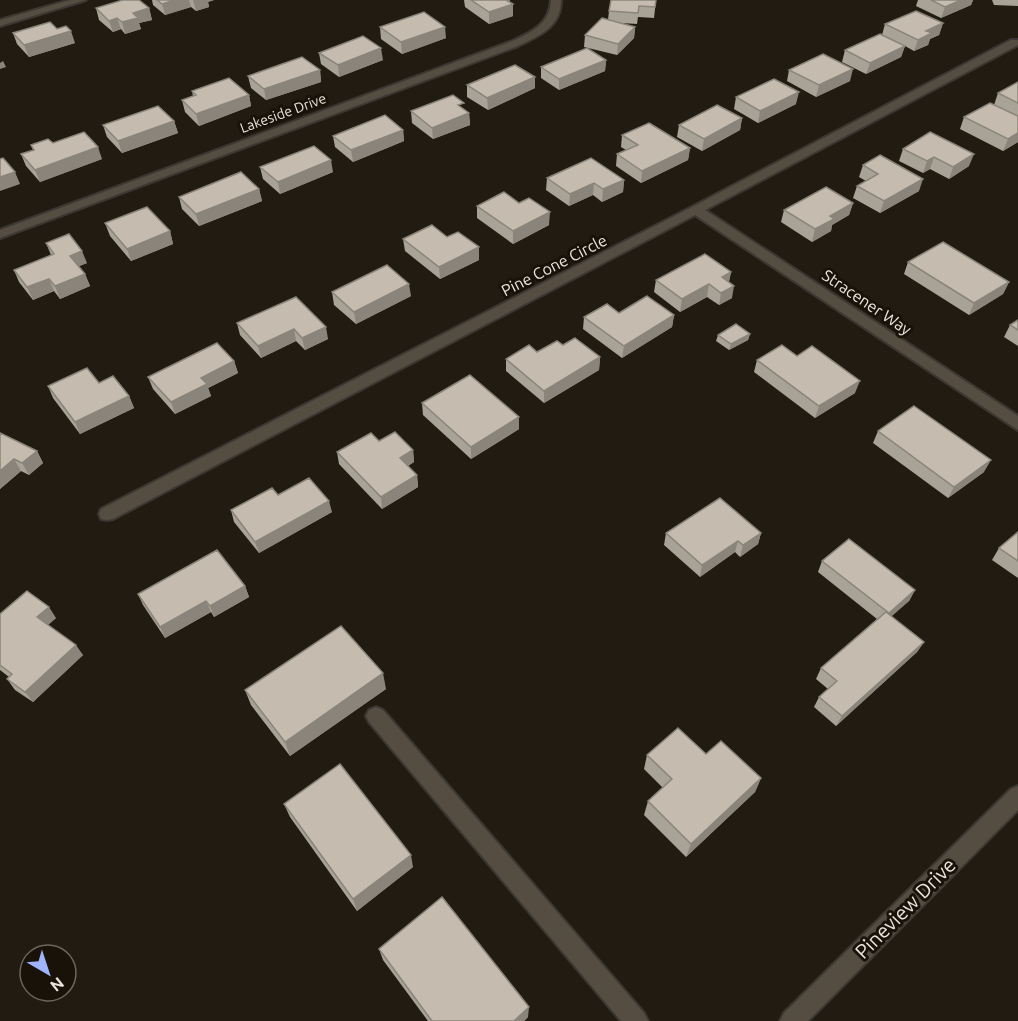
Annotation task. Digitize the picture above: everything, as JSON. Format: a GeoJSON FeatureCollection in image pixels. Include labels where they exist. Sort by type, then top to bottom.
{"type":"FeatureCollection","features":[{"type":"Feature","properties":{"kind":"street"},"geometry":{"type":"LineString","coordinates":[[0,23],[81,0]]}},
{"type":"Feature","properties":{"kind":"street","name":"Lakeside Drive"},"geometry":{"type":"LineString","coordinates":[[0,234],[514,44],[547,26],[552,20],[556,0]]}},
{"type":"Feature","properties":{"kind":"street","name":"Pine Cone Circle"},"geometry":{"type":"LineString","coordinates":[[108,514],[1015,42]]}},
{"type":"Feature","properties":{"kind":"street","name":"Stracener Way"},"geometry":{"type":"LineString","coordinates":[[696,210],[1018,424]]}},
{"type":"Feature","properties":{"kind":"street"},"geometry":{"type":"LineString","coordinates":[[376,716],[636,1021]]}},
{"type":"Feature","properties":{"kind":"street","name":"Pineview Drive"},"geometry":{"type":"LineString","coordinates":[[792,1021],[1018,796]]}},
{"type":"Feature","properties":{"kind":"building"},"geometry":{"type":"Polygon","coordinates":[[[123,0],[139,0],[149,8],[133,13],[138,18],[122,22],[117,18],[109,21],[96,8],[123,0]]]}},
{"type":"Feature","properties":{"kind":"building"},"geometry":{"type":"Polygon","coordinates":[[[157,0],[175,0],[162,4],[157,0]]]}},
{"type":"Feature","properties":{"kind":"building"},"geometry":{"type":"Polygon","coordinates":[[[471,0],[506,0],[513,4],[489,12],[471,0]]]}},
{"type":"Feature","properties":{"kind":"building"},"geometry":{"type":"Polygon","coordinates":[[[611,0],[656,0],[655,7],[639,6],[638,13],[609,11],[611,0]]]}},
{"type":"Feature","properties":{"kind":"building"},"geometry":{"type":"Polygon","coordinates":[[[931,0],[961,0],[945,7],[931,0]]]}},
{"type":"Feature","properties":{"kind":"building"},"geometry":{"type":"Polygon","coordinates":[[[916,11],[943,23],[926,31],[932,33],[918,40],[885,24],[916,11]]]}},
{"type":"Feature","properties":{"kind":"building"},"geometry":{"type":"Polygon","coordinates":[[[424,12],[445,27],[401,42],[380,27],[424,12]]]}},
{"type":"Feature","properties":{"kind":"building"},"geometry":{"type":"Polygon","coordinates":[[[602,18],[635,27],[618,44],[585,35],[602,18]]]}},
{"type":"Feature","properties":{"kind":"building"},"geometry":{"type":"Polygon","coordinates":[[[50,22],[57,29],[66,26],[71,31],[24,45],[13,33],[50,22]]]}},
{"type":"Feature","properties":{"kind":"building"},"geometry":{"type":"Polygon","coordinates":[[[880,34],[905,46],[870,63],[845,50],[880,34]]]}},
{"type":"Feature","properties":{"kind":"building"},"geometry":{"type":"Polygon","coordinates":[[[363,36],[381,48],[338,65],[319,53],[363,36]]]}},
{"type":"Feature","properties":{"kind":"building"},"geometry":{"type":"Polygon","coordinates":[[[587,48],[606,60],[559,79],[541,67],[587,48]]]}},
{"type":"Feature","properties":{"kind":"building"},"geometry":{"type":"Polygon","coordinates":[[[823,54],[853,69],[819,85],[789,70],[823,54]]]}},
{"type":"Feature","properties":{"kind":"building"},"geometry":{"type":"Polygon","coordinates":[[[302,57],[320,70],[264,89],[248,76],[302,57]]]}},
{"type":"Feature","properties":{"kind":"building"},"geometry":{"type":"Polygon","coordinates":[[[515,65],[535,77],[487,98],[467,85],[515,65]]]}},
{"type":"Feature","properties":{"kind":"building"},"geometry":{"type":"Polygon","coordinates":[[[229,78],[249,95],[196,114],[182,100],[196,95],[192,91],[229,78]]]}},
{"type":"Feature","properties":{"kind":"building"},"geometry":{"type":"Polygon","coordinates":[[[774,79],[799,92],[760,111],[736,97],[774,79]]]}},
{"type":"Feature","properties":{"kind":"building"},"geometry":{"type":"Polygon","coordinates":[[[1018,82],[1018,103],[998,93],[1018,82]]]}},
{"type":"Feature","properties":{"kind":"building"},"geometry":{"type":"Polygon","coordinates":[[[453,95],[464,103],[458,105],[469,113],[432,128],[411,111],[453,95]]]}},
{"type":"Feature","properties":{"kind":"building"},"geometry":{"type":"Polygon","coordinates":[[[990,103],[1018,116],[1018,133],[1008,139],[964,117],[990,103]]]}},
{"type":"Feature","properties":{"kind":"building"},"geometry":{"type":"Polygon","coordinates":[[[717,105],[742,118],[704,139],[679,125],[717,105]]]}},
{"type":"Feature","properties":{"kind":"building"},"geometry":{"type":"Polygon","coordinates":[[[158,106],[174,121],[118,141],[103,125],[158,106]]]}},
{"type":"Feature","properties":{"kind":"building"},"geometry":{"type":"Polygon","coordinates":[[[385,115],[403,130],[351,150],[333,136],[385,115]]]}},
{"type":"Feature","properties":{"kind":"building"},"geometry":{"type":"Polygon","coordinates":[[[649,123],[690,148],[642,171],[617,154],[638,145],[622,135],[649,123]]]}},
{"type":"Feature","properties":{"kind":"building"},"geometry":{"type":"Polygon","coordinates":[[[84,132],[98,147],[35,170],[21,154],[34,150],[31,145],[48,139],[53,143],[84,132]]]}},
{"type":"Feature","properties":{"kind":"building"},"geometry":{"type":"Polygon","coordinates":[[[930,132],[974,154],[953,167],[934,157],[927,161],[903,149],[930,132]]]}},
{"type":"Feature","properties":{"kind":"building"},"geometry":{"type":"Polygon","coordinates":[[[314,146],[331,160],[278,182],[260,167],[314,146]]]}},
{"type":"Feature","properties":{"kind":"building"},"geometry":{"type":"Polygon","coordinates":[[[880,155],[923,179],[884,201],[857,186],[878,174],[863,165],[880,155]]]}},
{"type":"Feature","properties":{"kind":"building"},"geometry":{"type":"Polygon","coordinates":[[[3,158],[15,172],[0,177],[0,159],[3,158]]]}},
{"type":"Feature","properties":{"kind":"building"},"geometry":{"type":"Polygon","coordinates":[[[591,158],[624,180],[603,189],[594,183],[570,194],[547,178],[591,158]]]}},
{"type":"Feature","properties":{"kind":"building"},"geometry":{"type":"Polygon","coordinates":[[[241,172],[259,189],[196,214],[179,197],[241,172]]]}},
{"type":"Feature","properties":{"kind":"building"},"geometry":{"type":"Polygon","coordinates":[[[826,187],[853,203],[830,216],[834,219],[815,229],[784,210],[826,187]]]}},
{"type":"Feature","properties":{"kind":"building"},"geometry":{"type":"Polygon","coordinates":[[[504,192],[519,203],[529,198],[550,212],[513,231],[477,206],[504,192]]]}},
{"type":"Feature","properties":{"kind":"building"},"geometry":{"type":"Polygon","coordinates":[[[147,207],[170,231],[127,249],[105,223],[147,207]]]}},
{"type":"Feature","properties":{"kind":"building"},"geometry":{"type":"Polygon","coordinates":[[[432,225],[447,237],[458,232],[479,247],[439,267],[403,239],[432,225]]]}},
{"type":"Feature","properties":{"kind":"building"},"geometry":{"type":"Polygon","coordinates":[[[69,234],[82,251],[70,256],[85,274],[55,286],[49,279],[27,287],[14,270],[54,254],[46,243],[69,234]]]}},
{"type":"Feature","properties":{"kind":"building"},"geometry":{"type":"Polygon","coordinates":[[[943,242],[1009,282],[974,303],[908,262],[943,242]]]}},
{"type":"Feature","properties":{"kind":"building"},"geometry":{"type":"Polygon","coordinates":[[[705,254],[731,272],[722,277],[734,286],[721,293],[709,284],[682,299],[656,280],[705,254]]]}},
{"type":"Feature","properties":{"kind":"building"},"geometry":{"type":"Polygon","coordinates":[[[387,265],[409,284],[354,312],[332,292],[387,265]]]}},
{"type":"Feature","properties":{"kind":"building"},"geometry":{"type":"Polygon","coordinates":[[[647,296],[674,315],[624,346],[584,317],[607,304],[619,313],[647,296]]]}},
{"type":"Feature","properties":{"kind":"building"},"geometry":{"type":"Polygon","coordinates":[[[296,297],[326,327],[302,338],[294,329],[258,346],[237,323],[296,297]]]}},
{"type":"Feature","properties":{"kind":"building"},"geometry":{"type":"Polygon","coordinates":[[[1018,320],[1018,330],[1010,325],[1018,320]]]}},
{"type":"Feature","properties":{"kind":"building"},"geometry":{"type":"Polygon","coordinates":[[[736,324],[750,334],[731,344],[718,335],[736,324]]]}},
{"type":"Feature","properties":{"kind":"building"},"geometry":{"type":"Polygon","coordinates":[[[575,338],[600,357],[544,391],[506,359],[529,345],[537,352],[557,341],[563,345],[575,338]]]}},
{"type":"Feature","properties":{"kind":"building"},"geometry":{"type":"Polygon","coordinates":[[[217,343],[234,361],[201,378],[207,384],[171,402],[148,377],[217,343]]]}},
{"type":"Feature","properties":{"kind":"building"},"geometry":{"type":"Polygon","coordinates":[[[782,345],[797,356],[812,346],[860,381],[819,406],[757,360],[782,345]]]}},
{"type":"Feature","properties":{"kind":"building"},"geometry":{"type":"Polygon","coordinates":[[[87,368],[99,383],[113,376],[129,396],[75,422],[48,386],[87,368]]]}},
{"type":"Feature","properties":{"kind":"building"},"geometry":{"type":"Polygon","coordinates":[[[470,375],[519,417],[471,447],[422,403],[470,375]]]}},
{"type":"Feature","properties":{"kind":"building"},"geometry":{"type":"Polygon","coordinates":[[[914,406],[991,460],[954,487],[878,431],[914,406]]]}},
{"type":"Feature","properties":{"kind":"building"},"geometry":{"type":"Polygon","coordinates":[[[395,432],[413,450],[400,458],[417,475],[381,497],[337,452],[371,433],[379,441],[395,432]]]}},
{"type":"Feature","properties":{"kind":"building"},"geometry":{"type":"Polygon","coordinates":[[[0,433],[37,451],[22,463],[14,459],[0,471],[0,433]]]}},
{"type":"Feature","properties":{"kind":"building"},"geometry":{"type":"Polygon","coordinates":[[[309,478],[329,501],[255,542],[231,510],[272,488],[278,495],[309,478]]]}},
{"type":"Feature","properties":{"kind":"building"},"geometry":{"type":"Polygon","coordinates":[[[720,498],[761,533],[743,545],[738,541],[702,565],[666,533],[720,498]]]}},
{"type":"Feature","properties":{"kind":"building"},"geometry":{"type":"Polygon","coordinates":[[[1018,532],[1018,561],[999,548],[1018,532]]]}},
{"type":"Feature","properties":{"kind":"building"},"geometry":{"type":"Polygon","coordinates":[[[849,539],[915,590],[889,613],[822,561],[849,539]]]}},
{"type":"Feature","properties":{"kind":"building"},"geometry":{"type":"Polygon","coordinates":[[[217,550],[245,586],[210,606],[206,601],[160,627],[138,594],[217,550]]]}},
{"type":"Feature","properties":{"kind":"building"},"geometry":{"type":"Polygon","coordinates":[[[27,591],[49,607],[37,617],[76,645],[25,692],[7,679],[12,674],[0,665],[0,614],[27,591]]]}},
{"type":"Feature","properties":{"kind":"building"},"geometry":{"type":"Polygon","coordinates":[[[886,612],[924,642],[842,716],[819,697],[837,681],[821,668],[886,612]]]}},
{"type":"Feature","properties":{"kind":"building"},"geometry":{"type":"Polygon","coordinates":[[[341,626],[383,673],[285,742],[245,690],[341,626]]]}},
{"type":"Feature","properties":{"kind":"building"},"geometry":{"type":"Polygon","coordinates":[[[678,728],[706,754],[721,741],[761,778],[691,844],[648,801],[672,779],[647,755],[678,728]]]}},
{"type":"Feature","properties":{"kind":"building"},"geometry":{"type":"Polygon","coordinates":[[[340,764],[411,855],[353,899],[284,804],[340,764]]]}},
{"type":"Feature","properties":{"kind":"building"},"geometry":{"type":"Polygon","coordinates":[[[442,897],[529,1007],[514,1021],[432,1021],[379,949],[442,897]]]}}]}
